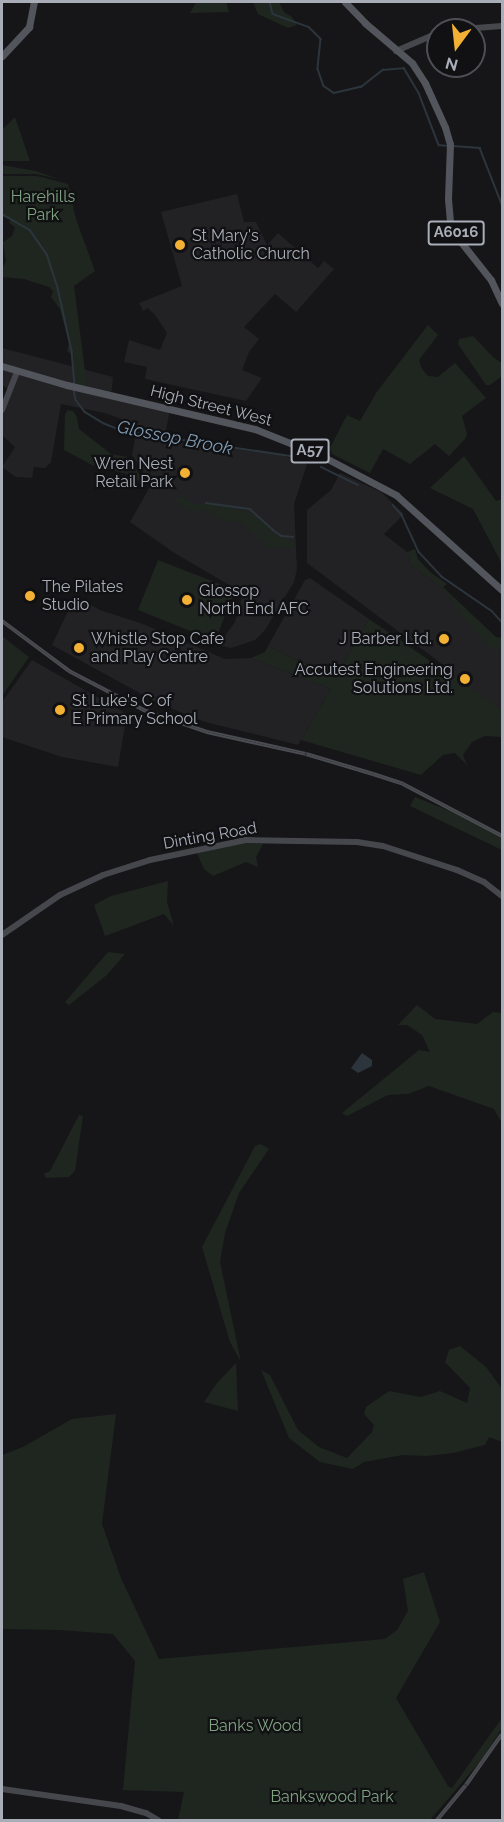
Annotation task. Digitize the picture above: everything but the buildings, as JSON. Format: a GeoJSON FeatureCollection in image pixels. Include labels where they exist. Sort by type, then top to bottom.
{"type":"FeatureCollection","features":[{"type":"Feature","properties":{"kind":"main road"},"geometry":{"type":"LineString","coordinates":[[2,56],[25,32],[31,20],[34,2]]}},
{"type":"Feature","properties":{"kind":"main road","name":"A6016"},"geometry":{"type":"LineString","coordinates":[[346,2],[396,51],[412,63],[425,83],[440,115],[450,146],[448,199],[450,222],[457,237],[491,280],[502,304]]}},
{"type":"Feature","properties":{"kind":"main road","name":"A57"},"geometry":{"type":"LineString","coordinates":[[2,366],[17,372]]}},
{"type":"Feature","properties":{"kind":"main road","name":"High Street West"},"geometry":{"type":"LineString","coordinates":[[17,372],[255,429],[351,469],[410,506],[502,591]]}},
{"type":"Feature","properties":{"kind":"street"},"geometry":{"type":"LineString","coordinates":[[486,27],[502,26]]}},
{"type":"Feature","properties":{"kind":"street"},"geometry":{"type":"LineString","coordinates":[[396,51],[426,38]]}},
{"type":"Feature","properties":{"kind":"street"},"geometry":{"type":"LineString","coordinates":[[2,410],[17,372]]}},
{"type":"Feature","properties":{"kind":"street","name":"Dinting Road"},"geometry":{"type":"LineString","coordinates":[[2,934],[60,895],[103,875],[158,858],[246,840],[357,842],[383,846],[456,870],[484,882],[502,896]]}},
{"type":"Feature","properties":{"kind":"street"},"geometry":{"type":"LineString","coordinates":[[2,1789],[134,1809],[158,1821]]}},
{"type":"Feature","properties":{"kind":"shaded area"},"geometry":{"type":"Polygon","coordinates":[[[237,194],[244,222],[256,222],[267,245],[278,233],[318,268],[324,261],[334,269],[296,312],[275,294],[244,327],[259,339],[249,352],[242,370],[262,378],[246,401],[145,379],[147,367],[124,362],[129,340],[160,350],[167,333],[155,315],[148,308],[143,311],[139,303],[182,286],[161,212],[237,194]]]}},
{"type":"Feature","properties":{"kind":"shaded area"},"geometry":{"type":"Polygon","coordinates":[[[2,348],[113,377],[111,396],[170,410],[165,435],[105,413],[61,404],[51,462],[45,468],[34,467],[32,478],[16,477],[2,467],[15,447],[2,435],[2,410],[10,390],[2,385],[2,348]]]}},
{"type":"Feature","properties":{"kind":"shaded area"},"geometry":{"type":"Polygon","coordinates":[[[135,438],[283,456],[307,464],[294,504],[297,569],[294,582],[265,630],[255,640],[231,648],[218,645],[235,622],[243,593],[176,554],[130,522],[151,485],[132,455],[135,438]]]}},
{"type":"Feature","properties":{"kind":"shaded area"},"geometry":{"type":"Polygon","coordinates":[[[340,473],[381,492],[404,514],[384,534],[407,552],[411,565],[438,585],[454,601],[488,646],[502,650],[502,710],[454,679],[450,670],[307,563],[307,510],[331,490],[340,473]]]}},
{"type":"Feature","properties":{"kind":"shaded area"},"geometry":{"type":"Polygon","coordinates":[[[310,578],[369,619],[335,678],[268,646],[305,580],[310,578]]]}},
{"type":"Feature","properties":{"kind":"shaded area"},"geometry":{"type":"Polygon","coordinates":[[[75,596],[100,610],[143,624],[225,659],[251,658],[331,689],[298,745],[205,722],[156,702],[52,645],[75,596]]]}},
{"type":"Feature","properties":{"kind":"shaded area","name":"St Luke's C of E Primary School"},"geometry":{"type":"Polygon","coordinates":[[[32,660],[127,714],[118,767],[62,757],[2,737],[2,702],[32,660]]]}},
{"type":"Feature","properties":{"kind":"shaded area"},"geometry":{"type":"Polygon","coordinates":[[[362,1053],[372,1060],[372,1066],[358,1073],[351,1068],[362,1053]]]}},
{"type":"Feature","properties":{"kind":"green space"},"geometry":{"type":"Polygon","coordinates":[[[196,2],[226,2],[229,12],[190,13],[196,2]]]}},
{"type":"Feature","properties":{"kind":"green space"},"geometry":{"type":"Polygon","coordinates":[[[253,2],[279,2],[284,12],[292,17],[297,25],[288,28],[258,14],[253,2]]]}},
{"type":"Feature","properties":{"kind":"green space"},"geometry":{"type":"Polygon","coordinates":[[[15,117],[30,161],[2,161],[2,130],[15,117]]]}},
{"type":"Feature","properties":{"kind":"green space"},"geometry":{"type":"Polygon","coordinates":[[[2,165],[36,171],[59,179],[36,174],[2,174],[2,165]]]}},
{"type":"Feature","properties":{"kind":"green space","name":"Harehills Park"},"geometry":{"type":"Polygon","coordinates":[[[2,176],[37,176],[68,184],[76,219],[95,271],[74,286],[87,386],[75,384],[73,355],[67,351],[69,343],[60,309],[51,297],[53,291],[49,287],[24,279],[2,277],[2,269],[6,261],[3,242],[12,236],[15,227],[9,223],[10,220],[2,216],[2,176]]]}},
{"type":"Feature","properties":{"kind":"green space"},"geometry":{"type":"Polygon","coordinates":[[[428,325],[438,335],[419,360],[422,369],[428,376],[438,377],[455,363],[486,398],[462,416],[467,434],[465,439],[449,456],[435,444],[410,464],[383,449],[370,473],[332,454],[330,448],[347,415],[360,421],[376,393],[428,325]]]}},
{"type":"Feature","properties":{"kind":"green space"},"geometry":{"type":"Polygon","coordinates":[[[473,336],[502,363],[502,376],[490,385],[486,385],[458,344],[459,339],[473,336]]]}},
{"type":"Feature","properties":{"kind":"green space"},"geometry":{"type":"Polygon","coordinates":[[[68,410],[73,411],[77,417],[79,429],[111,454],[127,457],[144,480],[141,482],[127,474],[92,465],[64,450],[65,414],[68,410]]]}},
{"type":"Feature","properties":{"kind":"green space"},"geometry":{"type":"Polygon","coordinates":[[[464,456],[496,501],[502,499],[502,564],[473,509],[430,488],[464,456]]]}},
{"type":"Feature","properties":{"kind":"green space"},"geometry":{"type":"Polygon","coordinates":[[[183,497],[193,504],[216,504],[259,516],[276,537],[291,540],[295,544],[294,547],[269,548],[240,521],[226,522],[207,511],[187,511],[173,498],[183,497]]]}},
{"type":"Feature","properties":{"kind":"green space"},"geometry":{"type":"Polygon","coordinates":[[[415,549],[418,559],[430,572],[447,584],[443,587],[496,637],[502,638],[502,650],[488,647],[438,585],[411,565],[407,552],[415,549]]]}},
{"type":"Feature","properties":{"kind":"green space","name":"Glossop North End AFC"},"geometry":{"type":"Polygon","coordinates":[[[158,560],[235,590],[215,641],[138,610],[158,560]]]}},
{"type":"Feature","properties":{"kind":"green space"},"geometry":{"type":"Polygon","coordinates":[[[369,619],[502,710],[502,737],[485,736],[472,742],[463,755],[467,765],[455,753],[443,755],[421,775],[301,740],[331,689],[251,658],[265,652],[268,646],[335,678],[369,619]]]}},
{"type":"Feature","properties":{"kind":"green space"},"geometry":{"type":"Polygon","coordinates":[[[2,636],[29,657],[2,696],[2,636]]]}},
{"type":"Feature","properties":{"kind":"green space"},"geometry":{"type":"Polygon","coordinates":[[[415,797],[452,812],[497,835],[502,839],[502,850],[410,806],[415,797]]]}},
{"type":"Feature","properties":{"kind":"green space"},"geometry":{"type":"Polygon","coordinates":[[[246,843],[263,844],[256,857],[258,867],[246,862],[213,876],[204,869],[197,853],[246,843]]]}},
{"type":"Feature","properties":{"kind":"green space"},"geometry":{"type":"Polygon","coordinates":[[[168,881],[167,902],[174,926],[164,914],[105,936],[94,905],[111,896],[168,881]]]}},
{"type":"Feature","properties":{"kind":"green space"},"geometry":{"type":"Polygon","coordinates":[[[108,952],[125,954],[107,975],[69,1005],[65,1002],[108,952]]]}},
{"type":"Feature","properties":{"kind":"green space"},"geometry":{"type":"Polygon","coordinates":[[[417,1005],[435,1019],[477,1024],[493,1012],[502,1013],[502,1123],[494,1109],[429,1086],[408,1094],[388,1095],[347,1116],[342,1113],[419,1050],[430,1052],[422,1035],[407,1025],[398,1025],[417,1005]]]}},
{"type":"Feature","properties":{"kind":"green space"},"geometry":{"type":"Polygon","coordinates":[[[79,1115],[83,1116],[75,1171],[69,1177],[46,1178],[44,1174],[50,1171],[79,1115]]]}},
{"type":"Feature","properties":{"kind":"green space"},"geometry":{"type":"Polygon","coordinates":[[[261,1144],[269,1149],[239,1193],[225,1233],[220,1262],[241,1362],[230,1342],[202,1247],[255,1146],[261,1144]]]}},
{"type":"Feature","properties":{"kind":"green space"},"geometry":{"type":"Polygon","coordinates":[[[460,1346],[486,1367],[502,1389],[502,1442],[489,1437],[485,1445],[453,1453],[427,1456],[403,1455],[364,1462],[353,1469],[320,1462],[289,1438],[261,1370],[270,1375],[298,1430],[319,1447],[347,1458],[372,1432],[374,1425],[364,1414],[366,1407],[389,1391],[421,1397],[440,1391],[467,1403],[470,1388],[445,1362],[449,1350],[460,1346]]]}},
{"type":"Feature","properties":{"kind":"green space"},"geometry":{"type":"Polygon","coordinates":[[[236,1363],[238,1411],[204,1402],[217,1383],[236,1363]]]}},
{"type":"Feature","properties":{"kind":"green space"},"geometry":{"type":"Polygon","coordinates":[[[116,1414],[102,1524],[121,1578],[159,1659],[385,1639],[397,1630],[408,1611],[403,1579],[424,1572],[440,1622],[396,1698],[448,1786],[452,1788],[502,1718],[502,1728],[483,1758],[430,1820],[178,1820],[184,1792],[123,1790],[135,1661],[113,1634],[2,1629],[2,1455],[23,1447],[72,1419],[116,1414]]]}},
{"type":"Feature","properties":{"kind":"waterway"},"geometry":{"type":"LineString","coordinates":[[270,2],[273,14],[309,27],[321,39],[318,69],[324,86],[334,93],[361,87],[383,70],[404,68],[419,93],[439,145],[448,146]]}},
{"type":"Feature","properties":{"kind":"waterway"},"geometry":{"type":"LineString","coordinates":[[453,146],[480,148],[502,204]]}},
{"type":"Feature","properties":{"kind":"waterway","name":"Glossop Brook"},"geometry":{"type":"LineString","coordinates":[[2,214],[30,230],[47,254],[58,288],[72,351],[75,383]]}},
{"type":"Feature","properties":{"kind":"waterway","name":"Glossop Brook"},"geometry":{"type":"LineString","coordinates":[[74,390],[76,400],[85,412],[123,431],[303,458],[313,462]]}},
{"type":"Feature","properties":{"kind":"waterway","name":"Glossop Brook"},"geometry":{"type":"LineString","coordinates":[[321,467],[358,485]]}},
{"type":"Feature","properties":{"kind":"waterway"},"geometry":{"type":"LineString","coordinates":[[206,503],[250,509],[282,536],[293,537]]}},
{"type":"Feature","properties":{"kind":"waterway","name":"Glossop Brook"},"geometry":{"type":"LineString","coordinates":[[393,505],[402,515],[419,552],[441,576],[492,611],[502,622]]}},
{"type":"Feature","properties":{"kind":"railway"},"geometry":{"type":"LineString","coordinates":[[2,621],[69,671],[146,711],[207,732],[306,754],[403,784],[502,836]]}},
{"type":"Feature","properties":{"kind":"railway"},"geometry":{"type":"LineString","coordinates":[[437,1820],[466,1785],[502,1734]]}},
{"type":"Feature","properties":{"kind":"place","name":"St Mary's Catholic Church"},"geometry":{"type":"Point","coordinates":[180,245]}},
{"type":"Feature","properties":{"kind":"place","name":"Wren Nest Retail Park"},"geometry":{"type":"Point","coordinates":[185,473]}},
{"type":"Feature","properties":{"kind":"place","name":"The Pilates Studio"},"geometry":{"type":"Point","coordinates":[30,596]}},
{"type":"Feature","properties":{"kind":"place","name":"Glossop North End AFC"},"geometry":{"type":"Point","coordinates":[187,600]}},
{"type":"Feature","properties":{"kind":"place","name":"J Barber Ltd."},"geometry":{"type":"Point","coordinates":[444,639]}},
{"type":"Feature","properties":{"kind":"place","name":"Whistle Stop Cafe and Play Centre"},"geometry":{"type":"Point","coordinates":[79,648]}},
{"type":"Feature","properties":{"kind":"place","name":"Accutest Engineering Solutions Ltd."},"geometry":{"type":"Point","coordinates":[465,679]}},
{"type":"Feature","properties":{"kind":"place","name":"St Luke's C of E Primary School"},"geometry":{"type":"Point","coordinates":[60,710]}},
{"type":"Feature","properties":{"kind":"park label","name":"Banks Wood"},"geometry":{"type":"Point","coordinates":[255,1726]}},
{"type":"Feature","properties":{"kind":"park label","name":"Bankswood Park"},"geometry":{"type":"Point","coordinates":[332,1797]}}]}
